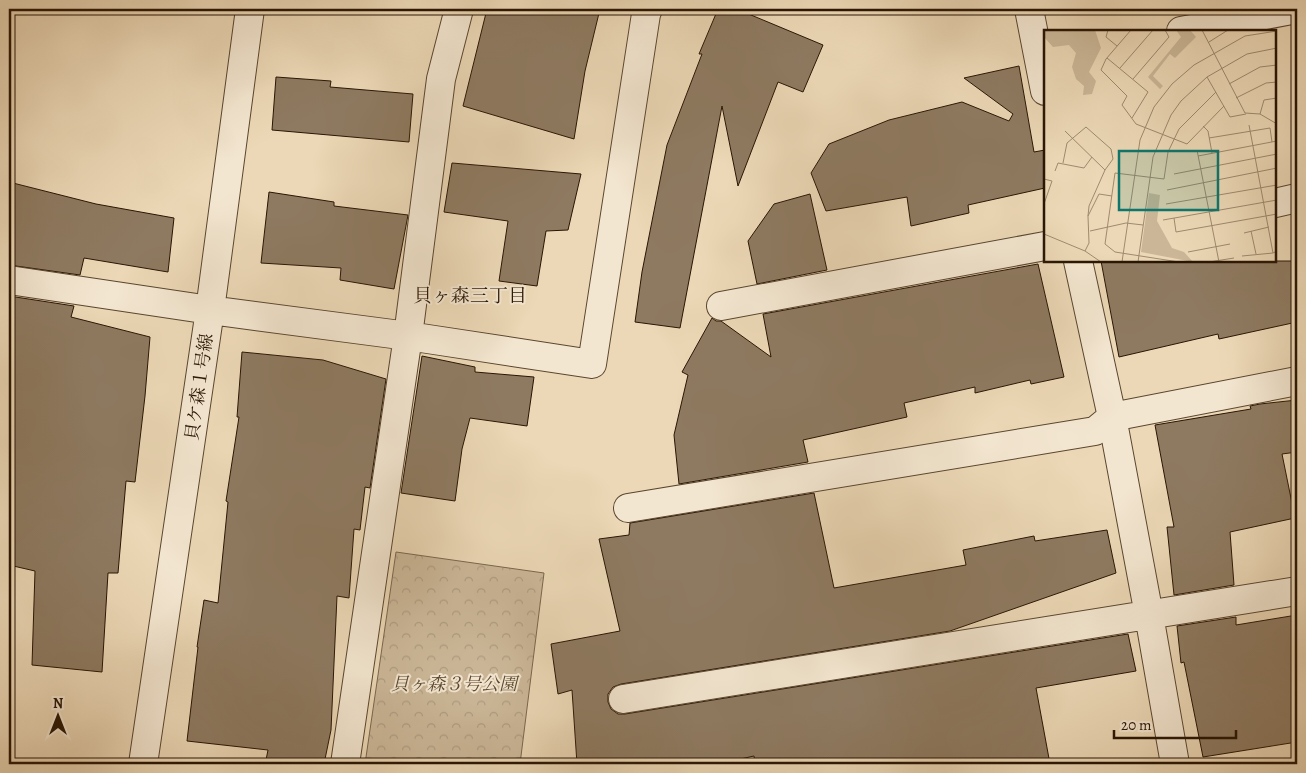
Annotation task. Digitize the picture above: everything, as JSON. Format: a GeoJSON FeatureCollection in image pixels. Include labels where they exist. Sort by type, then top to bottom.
{"type":"FeatureCollection","features":[{"type":"Feature","properties":{"kind":"street","name":"貝ケ森１号線"},"geometry":{"type":"LineString","coordinates":[[143,764],[210,310],[250,9]]}},
{"type":"Feature","properties":{"kind":"street"},"geometry":{"type":"LineString","coordinates":[[345,764],[408,336],[441,78],[458,9]]}},
{"type":"Feature","properties":{"kind":"street"},"geometry":{"type":"LineString","coordinates":[[9,280],[592,364],[648,9]]}},
{"type":"Feature","properties":{"kind":"street"},"geometry":{"type":"LineString","coordinates":[[1029,9],[1042,60],[1044,80]]}},
{"type":"Feature","properties":{"kind":"street"},"geometry":{"type":"LineString","coordinates":[[1183,30],[1218,16],[1297,9]]}},
{"type":"Feature","properties":{"kind":"street"},"geometry":{"type":"LineString","coordinates":[[1276,203],[1297,198]]}},
{"type":"Feature","properties":{"kind":"street"},"geometry":{"type":"LineString","coordinates":[[721,306],[1044,246]]}},
{"type":"Feature","properties":{"kind":"street"},"geometry":{"type":"LineString","coordinates":[[1078,262],[1112,417],[1175,764]]}},
{"type":"Feature","properties":{"kind":"street"},"geometry":{"type":"LineString","coordinates":[[628,508],[1095,431],[1112,417],[1297,381]]}},
{"type":"Feature","properties":{"kind":"street"},"geometry":{"type":"LineString","coordinates":[[623,699],[1297,591]]}},
{"type":"Feature","properties":{"kind":"green space","name":"貝ヶ森３号公園"},"geometry":{"type":"Polygon","coordinates":[[[396,552],[544,573],[520,764],[365,764],[396,552]]]}},
{"type":"Feature","properties":{"kind":"building"},"geometry":{"type":"Polygon","coordinates":[[[487,9],[600,9],[585,71],[574,139],[463,106],[487,9]]]}},
{"type":"Feature","properties":{"kind":"building"},"geometry":{"type":"Polygon","coordinates":[[[718,9],[740,9],[823,45],[803,92],[778,82],[738,186],[722,106],[680,328],[635,322],[642,272],[667,145],[702,54],[699,54],[718,9]]]}},
{"type":"Feature","properties":{"kind":"building"},"geometry":{"type":"Polygon","coordinates":[[[1019,66],[1034,152],[1044,150],[1044,188],[968,205],[969,213],[911,226],[907,197],[826,211],[811,173],[829,144],[889,120],[962,102],[1009,121],[1013,114],[964,78],[1019,66]]]}},
{"type":"Feature","properties":{"kind":"building"},"geometry":{"type":"Polygon","coordinates":[[[276,77],[331,81],[330,87],[413,94],[409,142],[272,130],[276,77]]]}},
{"type":"Feature","properties":{"kind":"building"},"geometry":{"type":"Polygon","coordinates":[[[452,163],[581,174],[568,230],[546,231],[537,286],[499,281],[508,221],[444,212],[452,163]]]}},
{"type":"Feature","properties":{"kind":"building"},"geometry":{"type":"Polygon","coordinates":[[[9,182],[96,204],[174,218],[168,272],[84,258],[80,275],[9,265],[9,182]]]}},
{"type":"Feature","properties":{"kind":"building"},"geometry":{"type":"Polygon","coordinates":[[[269,192],[334,202],[334,206],[408,215],[394,289],[340,280],[341,268],[261,263],[269,192]]]}},
{"type":"Feature","properties":{"kind":"building"},"geometry":{"type":"Polygon","coordinates":[[[810,194],[827,270],[757,284],[748,241],[774,204],[810,194]]]}},
{"type":"Feature","properties":{"kind":"building"},"geometry":{"type":"Polygon","coordinates":[[[1297,261],[1297,322],[1219,339],[1218,334],[1119,357],[1101,262],[1297,261]]]}},
{"type":"Feature","properties":{"kind":"building"},"geometry":{"type":"Polygon","coordinates":[[[1038,264],[1064,377],[1031,384],[1030,380],[975,393],[975,387],[904,403],[907,417],[803,440],[808,462],[679,484],[674,435],[688,375],[682,372],[712,318],[716,321],[721,321],[771,357],[763,314],[1038,264]]]}},
{"type":"Feature","properties":{"kind":"building"},"geometry":{"type":"Polygon","coordinates":[[[9,296],[74,306],[71,317],[150,337],[135,482],[126,481],[118,573],[108,573],[102,672],[32,665],[35,571],[9,565],[9,296]]]}},
{"type":"Feature","properties":{"kind":"building"},"geometry":{"type":"Polygon","coordinates":[[[242,352],[323,360],[386,379],[370,488],[365,487],[360,530],[354,529],[349,598],[337,596],[331,730],[324,764],[302,764],[266,760],[268,750],[187,741],[204,600],[218,603],[228,502],[226,501],[239,417],[237,417],[242,352]]]}},
{"type":"Feature","properties":{"kind":"building"},"geometry":{"type":"Polygon","coordinates":[[[422,356],[475,367],[475,372],[534,377],[527,426],[470,418],[462,449],[455,501],[401,493],[422,356]]]}},
{"type":"Feature","properties":{"kind":"building"},"geometry":{"type":"Polygon","coordinates":[[[1297,400],[1297,452],[1282,454],[1295,518],[1230,532],[1234,585],[1174,595],[1167,527],[1174,527],[1155,425],[1251,409],[1250,406],[1260,404],[1297,400]]]}},
{"type":"Feature","properties":{"kind":"building"},"geometry":{"type":"Polygon","coordinates":[[[814,493],[834,588],[966,565],[963,550],[1034,536],[1035,541],[1107,530],[1116,573],[950,631],[621,684],[613,687],[608,694],[608,702],[611,709],[618,714],[625,714],[1128,634],[1136,671],[1036,688],[1050,764],[755,764],[754,756],[718,764],[577,764],[572,690],[558,694],[551,644],[620,631],[599,539],[629,535],[630,523],[814,493]]]}},
{"type":"Feature","properties":{"kind":"building"},"geometry":{"type":"Polygon","coordinates":[[[1297,615],[1297,742],[1203,757],[1184,662],[1181,663],[1177,626],[1236,617],[1236,625],[1297,615]]]}},
{"type":"Feature","properties":{"kind":"district","name":"貝ヶ森三丁目"},"geometry":{"type":"Point","coordinates":[470,295]}}]}
